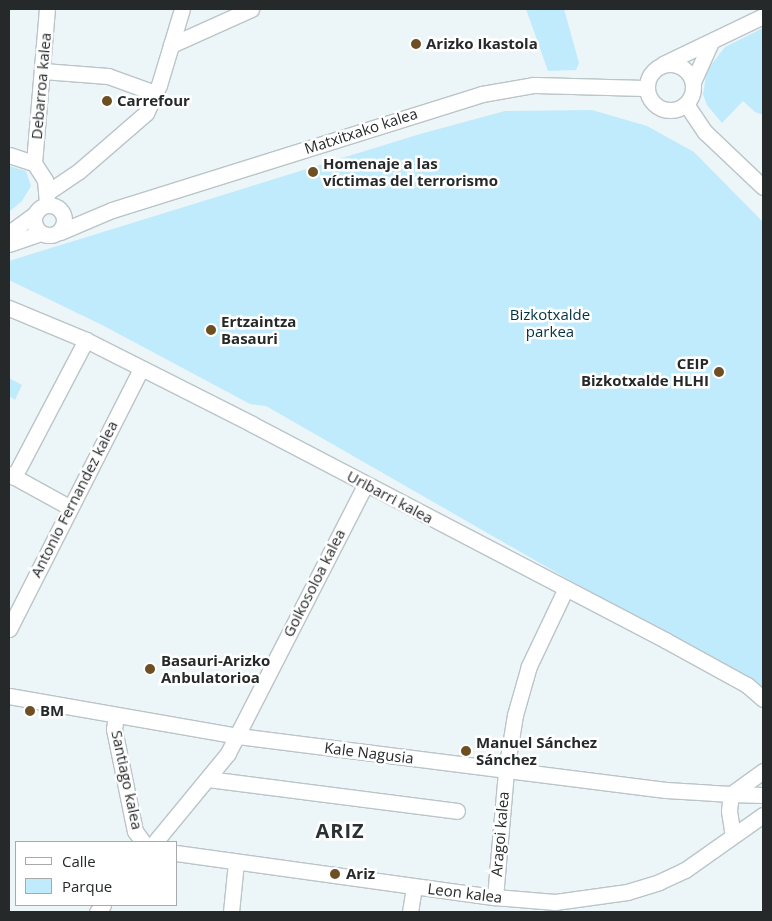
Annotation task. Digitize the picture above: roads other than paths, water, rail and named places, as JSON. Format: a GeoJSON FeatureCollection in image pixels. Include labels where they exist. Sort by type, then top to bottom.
{"type":"FeatureCollection","features":[{"type":"Feature","properties":{"kind":"street","name":"Debarroa kalea"},"geometry":{"type":"LineString","coordinates":[[34,162],[47,9]]}},
{"type":"Feature","properties":{"kind":"street"},"geometry":{"type":"LineString","coordinates":[[41,233],[34,224],[47,205],[79,171],[146,113],[155,93],[182,9]]}},
{"type":"Feature","properties":{"kind":"street"},"geometry":{"type":"LineString","coordinates":[[171,45],[251,9]]}},
{"type":"Feature","properties":{"kind":"street"},"geometry":{"type":"LineString","coordinates":[[711,42],[693,82],[692,94],[686,104],[675,110],[662,109],[652,102],[646,88],[650,75],[663,64],[763,16]]}},
{"type":"Feature","properties":{"kind":"street"},"geometry":{"type":"LineString","coordinates":[[663,64],[682,67],[693,82]]}},
{"type":"Feature","properties":{"kind":"street"},"geometry":{"type":"LineString","coordinates":[[43,71],[108,76],[155,93]]}},
{"type":"Feature","properties":{"kind":"street","name":"Matxitxako kalea"},"geometry":{"type":"LineString","coordinates":[[60,232],[84,219],[482,94],[534,86],[646,88]]}},
{"type":"Feature","properties":{"kind":"street"},"geometry":{"type":"LineString","coordinates":[[686,104],[705,132],[763,186]]}},
{"type":"Feature","properties":{"kind":"street"},"geometry":{"type":"LineString","coordinates":[[9,155],[34,162],[45,180],[47,205],[65,221],[60,232],[53,235],[41,233],[9,244]]}},
{"type":"Feature","properties":{"kind":"street"},"geometry":{"type":"LineString","coordinates":[[47,205],[84,219]]}},
{"type":"Feature","properties":{"kind":"street"},"geometry":{"type":"LineString","coordinates":[[9,233],[47,205]]}},
{"type":"Feature","properties":{"kind":"street","name":"Uribarri kalea"},"geometry":{"type":"LineString","coordinates":[[9,308],[86,340],[566,588],[747,684],[763,699]]}},
{"type":"Feature","properties":{"kind":"street"},"geometry":{"type":"LineString","coordinates":[[69,507],[12,475],[86,340]]}},
{"type":"Feature","properties":{"kind":"street","name":"Antonio Fernandez kalea"},"geometry":{"type":"LineString","coordinates":[[9,629],[69,507],[141,369]]}},
{"type":"Feature","properties":{"kind":"street","name":"Goikosoloa kalea"},"geometry":{"type":"LineString","coordinates":[[156,841],[208,779],[238,736],[339,531],[366,486]]}},
{"type":"Feature","properties":{"kind":"street","name":"Aragoi kalea"},"geometry":{"type":"LineString","coordinates":[[495,897],[506,770],[514,715],[529,666],[566,588]]}},
{"type":"Feature","properties":{"kind":"street","name":"Kale Nagusia"},"geometry":{"type":"LineString","coordinates":[[9,696],[238,736],[506,770],[731,794],[763,795]]}},
{"type":"Feature","properties":{"kind":"street","name":"Santiago kalea"},"geometry":{"type":"LineString","coordinates":[[116,716],[114,729],[134,831],[142,841]]}},
{"type":"Feature","properties":{"kind":"street"},"geometry":{"type":"LineString","coordinates":[[733,835],[728,811],[731,794],[763,771]]}},
{"type":"Feature","properties":{"kind":"street"},"geometry":{"type":"LineString","coordinates":[[208,779],[456,811]]}},
{"type":"Feature","properties":{"kind":"street","name":"Leon kalea"},"geometry":{"type":"LineString","coordinates":[[178,853],[495,897],[555,902],[627,892],[685,870],[763,815]]}},
{"type":"Feature","properties":{"kind":"street"},"geometry":{"type":"LineString","coordinates":[[231,912],[236,862]]}},
{"type":"Feature","properties":{"kind":"street"},"geometry":{"type":"LineString","coordinates":[[410,912],[414,886]]}},
{"type":"Feature","properties":{"kind":"place","name":"Arizko Ikastola"},"geometry":{"type":"Point","coordinates":[416,44]}},
{"type":"Feature","properties":{"kind":"place","name":"Carrefour"},"geometry":{"type":"Point","coordinates":[107,101]}},
{"type":"Feature","properties":{"kind":"place","name":"Homenaje a las víctimas del terrorismo"},"geometry":{"type":"Point","coordinates":[313,172]}},
{"type":"Feature","properties":{"kind":"place","name":"Ertzaintza Basauri"},"geometry":{"type":"Point","coordinates":[211,330]}},
{"type":"Feature","properties":{"kind":"place","name":"CEIP Bizkotxalde HLHI"},"geometry":{"type":"Point","coordinates":[719,372]}},
{"type":"Feature","properties":{"kind":"place","name":"Basauri-Arizko Anbulatorioa"},"geometry":{"type":"Point","coordinates":[150,669]}},
{"type":"Feature","properties":{"kind":"place","name":"BM"},"geometry":{"type":"Point","coordinates":[30,711]}},
{"type":"Feature","properties":{"kind":"place","name":"Manuel Sánchez Sánchez"},"geometry":{"type":"Point","coordinates":[466,751]}},
{"type":"Feature","properties":{"kind":"place","name":"Ariz"},"geometry":{"type":"Point","coordinates":[335,874]}},
{"type":"Feature","properties":{"kind":"district","name":"ARIZ"},"geometry":{"type":"Point","coordinates":[340,830]}},
{"type":"Feature","properties":{"kind":"park label","name":"Bizkotxalde parkea"},"geometry":{"type":"Point","coordinates":[550,322]}}]}
